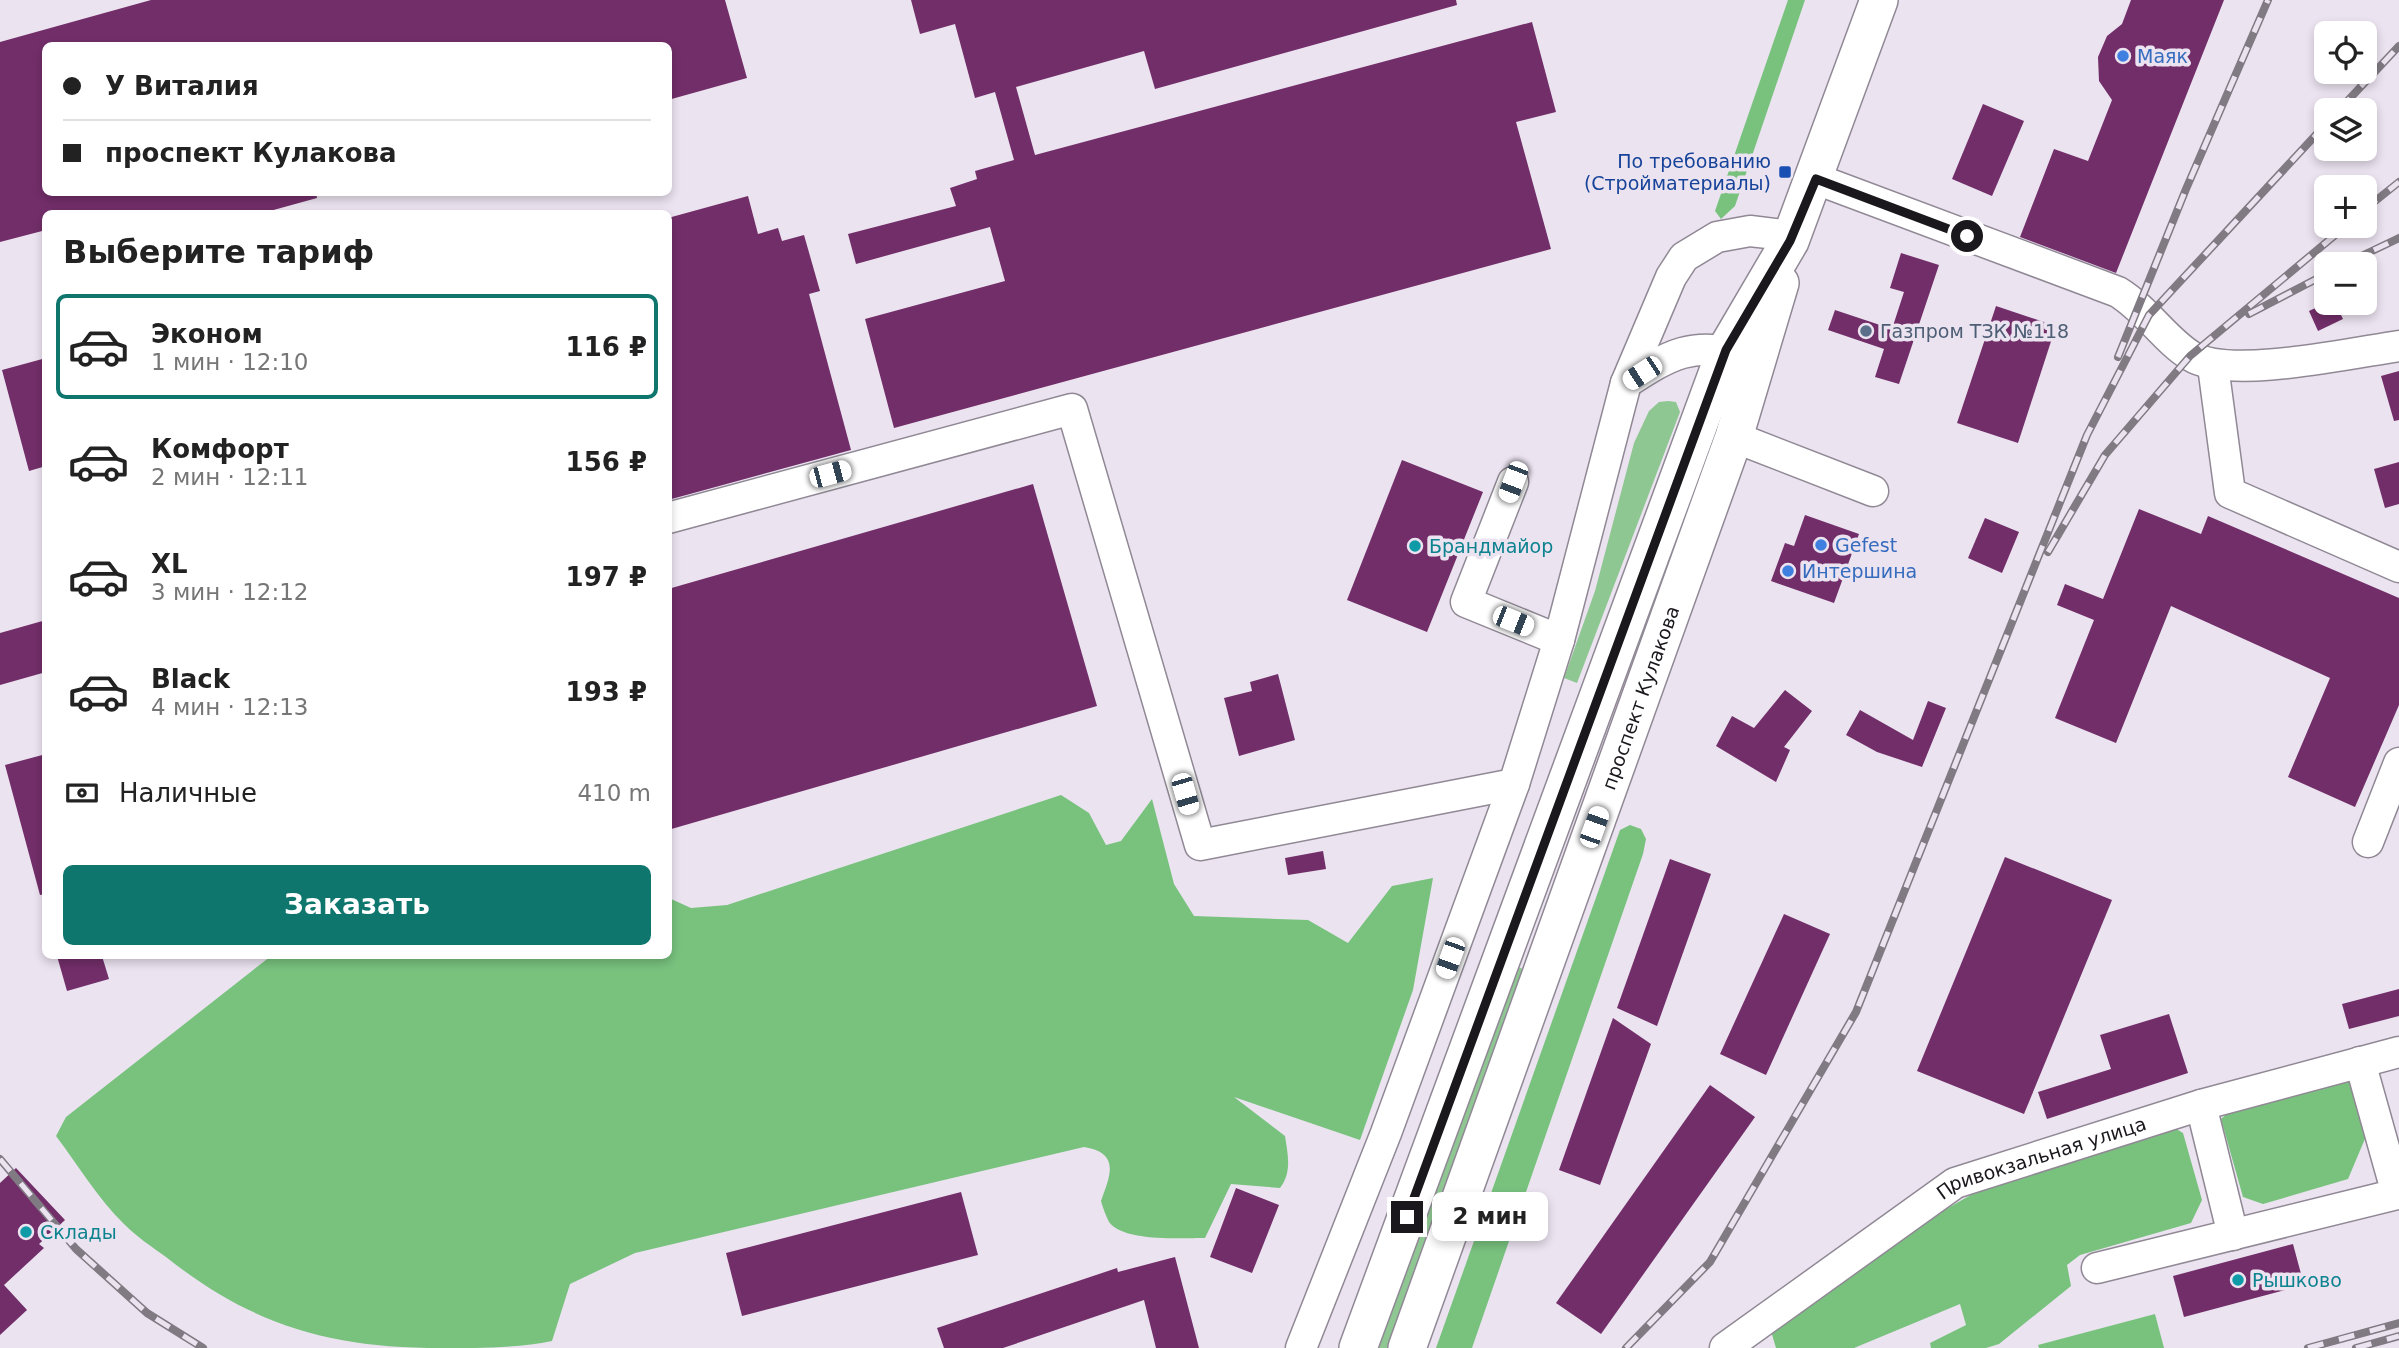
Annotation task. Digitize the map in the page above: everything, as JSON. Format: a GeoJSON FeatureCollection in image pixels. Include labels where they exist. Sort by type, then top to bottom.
{"type":"FeatureCollection","features":[{"type":"Feature","properties":{"kind":"main road","name":"проспект Кулакова"},"geometry":{"type":"LineString","coordinates":[[1359,1348],[1742,355],[1816,179],[1879,0]]}},
{"type":"Feature","properties":{"kind":"main road","name":"проспект Кулакова"},"geometry":{"type":"LineString","coordinates":[[1407,1348],[1734,437],[1742,355]]}},
{"type":"Feature","properties":{"kind":"street"},"geometry":{"type":"LineString","coordinates":[[1816,179],[2118,292],[2138,305],[2190,356],[2213,366],[2252,366],[2399,346]]}},
{"type":"Feature","properties":{"kind":"street"},"geometry":{"type":"LineString","coordinates":[[1301,1348],[1385,1133],[1514,784],[1559,640],[1626,383],[1671,277],[1684,257],[1717,237],[1750,231],[1791,238]]}},
{"type":"Feature","properties":{"kind":"street"},"geometry":{"type":"LineString","coordinates":[[1626,383],[1658,362],[1683,351],[1703,347],[1742,355]]}},
{"type":"Feature","properties":{"kind":"street"},"geometry":{"type":"LineString","coordinates":[[2213,366],[2230,493],[2399,567]]}},
{"type":"Feature","properties":{"kind":"street"},"geometry":{"type":"LineString","coordinates":[[672,517],[1072,409],[1200,845],[1514,784]]}},
{"type":"Feature","properties":{"kind":"street"},"geometry":{"type":"LineString","coordinates":[[1734,437],[1873,491]]}},
{"type":"Feature","properties":{"kind":"street"},"geometry":{"type":"LineString","coordinates":[[1513,482],[1466,602],[1559,640]]}},
{"type":"Feature","properties":{"kind":"street"},"geometry":{"type":"LineString","coordinates":[[2368,842],[2399,763]]}},
{"type":"Feature","properties":{"kind":"street","name":"Привокзальная улица"},"geometry":{"type":"LineString","coordinates":[[1725,1348],[1955,1183],[2200,1105],[2399,1052]]}},
{"type":"Feature","properties":{"kind":"street"},"geometry":{"type":"LineString","coordinates":[[2097,1268],[2397,1194],[2360,1062]]}},
{"type":"Feature","properties":{"kind":"street"},"geometry":{"type":"LineString","coordinates":[[2200,1105],[2233,1234]]}},
{"type":"Feature","properties":{"kind":"green space"},"geometry":{"type":"Polygon","coordinates":[[[1788,0],[1805,0],[1735,206],[1721,219],[1715,211],[1788,0]]]}},
{"type":"Feature","properties":{"kind":"green space"},"geometry":{"type":"Polygon","coordinates":[[[1659,402],[1676,402],[1680,412],[1577,683],[1564,678],[1595,591],[1634,443],[1649,411],[1659,402]]]}},
{"type":"Feature","properties":{"kind":"green space"},"geometry":{"type":"Polygon","coordinates":[[[1061,795],[1089,813],[1106,845],[1121,841],[1152,799],[1174,884],[1194,916],[1308,920],[1348,943],[1392,886],[1433,878],[1413,990],[1360,1140],[1234,1097],[1285,1136],[1288,1170],[1280,1188],[1231,1184],[1205,1238],[1154,1238],[1116,1228],[1109,1222],[1101,1201],[1109,1175],[1108,1160],[1104,1154],[1084,1147],[635,1253],[570,1284],[552,1341],[497,1347],[401,1347],[329,1337],[295,1328],[262,1316],[198,1281],[129,1229],[97,1193],[56,1136],[66,1117],[267,959],[672,959],[672,899],[691,908],[727,905],[1061,795]]]}},
{"type":"Feature","properties":{"kind":"green space"},"geometry":{"type":"Polygon","coordinates":[[[1630,825],[1641,829],[1646,839],[1643,854],[1472,1348],[1436,1348],[1620,830],[1630,825]]]}},
{"type":"Feature","properties":{"kind":"green space"},"geometry":{"type":"Polygon","coordinates":[[[1515,966],[1526,970],[1387,1348],[1375,1348],[1515,966]]]}},
{"type":"Feature","properties":{"kind":"green space"},"geometry":{"type":"Polygon","coordinates":[[[2351,1077],[2367,1134],[2348,1179],[2263,1204],[2243,1197],[2221,1119],[2230,1111],[2351,1077]]]}},
{"type":"Feature","properties":{"kind":"green space"},"geometry":{"type":"Polygon","coordinates":[[[2173,1127],[2183,1133],[2202,1200],[2191,1223],[2080,1255],[2067,1265],[2071,1286],[1999,1344],[1986,1348],[1931,1348],[1930,1343],[1966,1325],[1960,1304],[1854,1348],[1776,1348],[1771,1331],[1941,1212],[1990,1184],[2173,1127]]]}},
{"type":"Feature","properties":{"kind":"green space"},"geometry":{"type":"Polygon","coordinates":[[[2155,1314],[2164,1348],[2039,1348],[2038,1345],[2155,1314]]]}},
{"type":"Feature","properties":{"kind":"building"},"geometry":{"type":"Polygon","coordinates":[[[151,0],[725,0],[747,78],[672,99],[672,42],[42,42],[42,196],[317,198],[274,210],[42,210],[42,231],[0,242],[0,42],[151,0]]]}},
{"type":"Feature","properties":{"kind":"building"},"geometry":{"type":"Polygon","coordinates":[[[911,0],[1456,0],[1457,5],[1155,89],[1144,51],[1016,87],[1035,155],[1532,22],[1556,112],[1516,122],[1551,249],[894,428],[865,319],[1005,281],[990,227],[856,264],[848,234],[956,206],[950,188],[977,179],[975,171],[1014,160],[995,92],[975,98],[955,24],[920,34],[911,0]]]}},
{"type":"Feature","properties":{"kind":"building"},"geometry":{"type":"Polygon","coordinates":[[[2131,0],[2224,0],[2116,273],[2020,237],[2054,149],[2088,161],[2112,100],[2099,81],[2098,57],[2107,36],[2122,24],[2131,0]]]}},
{"type":"Feature","properties":{"kind":"building"},"geometry":{"type":"Polygon","coordinates":[[[1983,104],[2024,121],[1992,196],[1952,179],[1983,104]]]}},
{"type":"Feature","properties":{"kind":"building"},"geometry":{"type":"Polygon","coordinates":[[[748,196],[758,234],[778,228],[782,241],[804,235],[820,291],[809,294],[851,450],[672,499],[672,217],[748,196]]]}},
{"type":"Feature","properties":{"kind":"building"},"geometry":{"type":"Polygon","coordinates":[[[1901,253],[1939,265],[1899,384],[1875,377],[1884,349],[1828,330],[1835,310],[1892,329],[1904,292],[1890,288],[1901,253]]]}},
{"type":"Feature","properties":{"kind":"building"},"geometry":{"type":"Polygon","coordinates":[[[1996,306],[2056,326],[2018,443],[1957,423],[1996,306]]]}},
{"type":"Feature","properties":{"kind":"building"},"geometry":{"type":"Polygon","coordinates":[[[2314,309],[2314,315],[2341,315],[2343,319],[2318,331],[2309,311],[2314,309]]]}},
{"type":"Feature","properties":{"kind":"building"},"geometry":{"type":"Polygon","coordinates":[[[42,359],[42,467],[29,471],[2,370],[42,359]]]}},
{"type":"Feature","properties":{"kind":"building"},"geometry":{"type":"Polygon","coordinates":[[[2399,371],[2399,420],[2394,421],[2381,376],[2399,371]]]}},
{"type":"Feature","properties":{"kind":"building","name":"Брандмайор"},"geometry":{"type":"Polygon","coordinates":[[[1402,460],[1483,492],[1427,632],[1347,600],[1402,460]]]}},
{"type":"Feature","properties":{"kind":"building"},"geometry":{"type":"Polygon","coordinates":[[[2399,462],[2399,504],[2385,508],[2374,469],[2399,462]]]}},
{"type":"Feature","properties":{"kind":"building"},"geometry":{"type":"Polygon","coordinates":[[[1033,484],[1097,706],[672,829],[672,588],[1033,484]]]}},
{"type":"Feature","properties":{"kind":"building"},"geometry":{"type":"Polygon","coordinates":[[[2139,509],[2201,534],[2208,516],[2399,598],[2399,705],[2355,807],[2288,777],[2330,678],[2171,606],[2116,743],[2055,718],[2094,620],[2057,605],[2065,584],[2103,599],[2139,509]]]}},
{"type":"Feature","properties":{"kind":"building"},"geometry":{"type":"Polygon","coordinates":[[[1805,515],[1859,534],[1834,603],[1771,581],[1785,543],[1794,546],[1805,515]]]}},
{"type":"Feature","properties":{"kind":"building"},"geometry":{"type":"Polygon","coordinates":[[[1985,518],[2019,532],[2002,573],[1968,558],[1985,518]]]}},
{"type":"Feature","properties":{"kind":"building"},"geometry":{"type":"Polygon","coordinates":[[[42,621],[42,673],[0,685],[0,633],[42,621]]]}},
{"type":"Feature","properties":{"kind":"building"},"geometry":{"type":"Polygon","coordinates":[[[1278,674],[1295,740],[1239,756],[1224,698],[1252,691],[1250,682],[1278,674]]]}},
{"type":"Feature","properties":{"kind":"building"},"geometry":{"type":"Polygon","coordinates":[[[1785,690],[1812,711],[1784,747],[1790,750],[1776,782],[1716,746],[1732,716],[1754,728],[1785,690]]]}},
{"type":"Feature","properties":{"kind":"building"},"geometry":{"type":"Polygon","coordinates":[[[1928,701],[1946,708],[1922,767],[1877,752],[1846,735],[1860,710],[1913,740],[1928,701]]]}},
{"type":"Feature","properties":{"kind":"building"},"geometry":{"type":"Polygon","coordinates":[[[42,755],[42,895],[40,895],[5,765],[42,755]]]}},
{"type":"Feature","properties":{"kind":"building"},"geometry":{"type":"Polygon","coordinates":[[[1323,851],[1326,869],[1288,875],[1285,858],[1323,851]]]}},
{"type":"Feature","properties":{"kind":"building"},"geometry":{"type":"Polygon","coordinates":[[[2005,857],[2112,900],[2024,1114],[1917,1071],[2005,857]]]}},
{"type":"Feature","properties":{"kind":"building"},"geometry":{"type":"Polygon","coordinates":[[[1670,859],[1711,874],[1657,1026],[1617,1008],[1670,859]]]}},
{"type":"Feature","properties":{"kind":"building"},"geometry":{"type":"Polygon","coordinates":[[[1784,914],[1830,934],[1766,1075],[1720,1054],[1784,914]]]}},
{"type":"Feature","properties":{"kind":"building"},"geometry":{"type":"Polygon","coordinates":[[[58,959],[103,959],[109,979],[67,991],[58,959]]]}},
{"type":"Feature","properties":{"kind":"building"},"geometry":{"type":"Polygon","coordinates":[[[2399,989],[2399,1016],[2349,1029],[2342,1004],[2399,989]]]}},
{"type":"Feature","properties":{"kind":"building"},"geometry":{"type":"Polygon","coordinates":[[[2169,1014],[2188,1073],[2047,1119],[2038,1092],[2111,1069],[2100,1035],[2169,1014]]]}},
{"type":"Feature","properties":{"kind":"building"},"geometry":{"type":"Polygon","coordinates":[[[1613,1018],[1651,1044],[1600,1185],[1559,1170],[1613,1018]]]}},
{"type":"Feature","properties":{"kind":"building"},"geometry":{"type":"Polygon","coordinates":[[[1710,1085],[1755,1117],[1601,1334],[1556,1303],[1710,1085]]]}},
{"type":"Feature","properties":{"kind":"building","name":"Склады"},"geometry":{"type":"Polygon","coordinates":[[[16,1168],[65,1220],[39,1244],[44,1248],[4,1285],[27,1310],[0,1335],[0,1183],[16,1168]]]}},
{"type":"Feature","properties":{"kind":"building"},"geometry":{"type":"Polygon","coordinates":[[[1236,1188],[1279,1205],[1252,1273],[1210,1257],[1236,1188]]]}},
{"type":"Feature","properties":{"kind":"building"},"geometry":{"type":"Polygon","coordinates":[[[961,1192],[978,1255],[742,1316],[726,1253],[961,1192]]]}},
{"type":"Feature","properties":{"kind":"building","name":"Рышково"},"geometry":{"type":"Polygon","coordinates":[[[2293,1244],[2304,1285],[2184,1317],[2173,1276],[2293,1244]]]}},
{"type":"Feature","properties":{"kind":"building"},"geometry":{"type":"Polygon","coordinates":[[[1175,1257],[1199,1348],[1156,1348],[1144,1300],[1003,1348],[944,1348],[937,1328],[1117,1268],[1118,1272],[1175,1257]]]}},
{"type":"Feature","properties":{"kind":"railway"},"geometry":{"type":"LineString","coordinates":[[2118,357],[2186,189],[2268,0]]}},
{"type":"Feature","properties":{"kind":"railway"},"geometry":{"type":"LineString","coordinates":[[2350,98],[2399,46]]}},
{"type":"Feature","properties":{"kind":"railway"},"geometry":{"type":"LineString","coordinates":[[1626,1348],[1710,1262],[1856,1012],[2087,435],[2149,315],[2314,137]]}},
{"type":"Feature","properties":{"kind":"railway"},"geometry":{"type":"LineString","coordinates":[[2377,200],[2399,182]]}},
{"type":"Feature","properties":{"kind":"railway"},"geometry":{"type":"LineString","coordinates":[[2048,552],[2105,455],[2190,356],[2332,238]]}},
{"type":"Feature","properties":{"kind":"railway"},"geometry":{"type":"LineString","coordinates":[[2370,252],[2399,238]]}},
{"type":"Feature","properties":{"kind":"railway"},"geometry":{"type":"LineString","coordinates":[[2249,314],[2314,280]]}},
{"type":"Feature","properties":{"kind":"railway"},"geometry":{"type":"LineString","coordinates":[[0,1159],[76,1249],[147,1313],[203,1348]]}},
{"type":"Feature","properties":{"kind":"railway"},"geometry":{"type":"LineString","coordinates":[[2308,1348],[2399,1323]]}},
{"type":"Feature","properties":{"kind":"railway"},"geometry":{"type":"LineString","coordinates":[[2356,1348],[2399,1336]]}},
{"type":"Feature","properties":{"kind":"place","name":"Маяк"},"geometry":{"type":"Point","coordinates":[2123,56]}},
{"type":"Feature","properties":{"kind":"place","name":"По требованию (Стройматериалы)"},"geometry":{"type":"Point","coordinates":[1785,172]}},
{"type":"Feature","properties":{"kind":"place","name":"Газпром ТЗК №118"},"geometry":{"type":"Point","coordinates":[1866,331]}},
{"type":"Feature","properties":{"kind":"place","name":"Gefest"},"geometry":{"type":"Point","coordinates":[1821,545]}},
{"type":"Feature","properties":{"kind":"place","name":"Брандмайор"},"geometry":{"type":"Point","coordinates":[1415,546]}},
{"type":"Feature","properties":{"kind":"place","name":"Интершина"},"geometry":{"type":"Point","coordinates":[1788,571]}},
{"type":"Feature","properties":{"kind":"place","name":"Склады"},"geometry":{"type":"Point","coordinates":[26,1232]}},
{"type":"Feature","properties":{"kind":"place","name":"Рышково"},"geometry":{"type":"Point","coordinates":[2238,1280]}},
{"type":"Feature","properties":{"kind":"route"},"geometry":{"type":"LineString","coordinates":[[1407,1217],[1726,350],[1790,241],[1816,179],[1967,236]]}}]}
